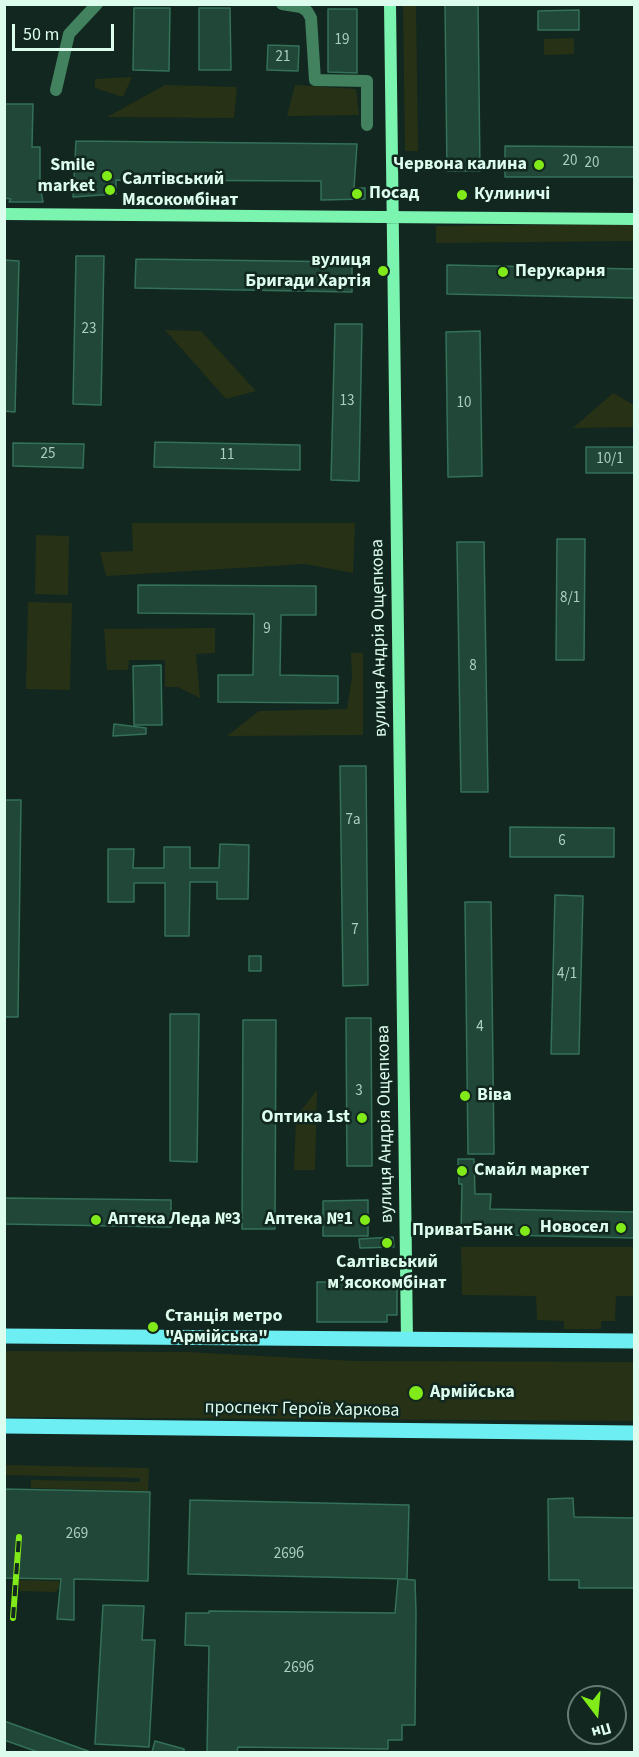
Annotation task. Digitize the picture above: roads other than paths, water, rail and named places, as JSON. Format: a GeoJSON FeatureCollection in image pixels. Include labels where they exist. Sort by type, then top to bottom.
{"type":"FeatureCollection","features":[{"type":"Feature","properties":{"kind":"main road"},"geometry":{"type":"LineString","coordinates":[[4,1336],[634,1341]]}},
{"type":"Feature","properties":{"kind":"main road","name":"проспект Героїв Харкова"},"geometry":{"type":"LineString","coordinates":[[4,1426],[634,1433]]}},
{"type":"Feature","properties":{"kind":"street"},"geometry":{"type":"LineString","coordinates":[[56,90],[69,34],[97,4]]}},
{"type":"Feature","properties":{"kind":"street"},"geometry":{"type":"LineString","coordinates":[[282,4],[301,7],[311,18],[315,80],[367,81],[367,125]]}},
{"type":"Feature","properties":{"kind":"street","name":"вулиця Андрія Ощепкова"},"geometry":{"type":"LineString","coordinates":[[390,4],[407,1340]]}},
{"type":"Feature","properties":{"kind":"street"},"geometry":{"type":"LineString","coordinates":[[4,214],[634,219]]}},
{"type":"Feature","properties":{"kind":"railway"},"geometry":{"type":"LineString","coordinates":[[13,1618],[19,1537]]}},
{"type":"Feature","properties":{"kind":"place","name":"Червона калина"},"geometry":{"type":"Point","coordinates":[539,165]}},
{"type":"Feature","properties":{"kind":"place","name":"Smile market"},"geometry":{"type":"Point","coordinates":[107,176]}},
{"type":"Feature","properties":{"kind":"place","name":"Салтівський Мясокомбінат"},"geometry":{"type":"Point","coordinates":[110,190]}},
{"type":"Feature","properties":{"kind":"place","name":"Посад"},"geometry":{"type":"Point","coordinates":[357,194]}},
{"type":"Feature","properties":{"kind":"place","name":"Кулиничі"},"geometry":{"type":"Point","coordinates":[462,195]}},
{"type":"Feature","properties":{"kind":"place","name":"вулиця Бригади Хартія"},"geometry":{"type":"Point","coordinates":[383,271]}},
{"type":"Feature","properties":{"kind":"place","name":"Перукарня"},"geometry":{"type":"Point","coordinates":[503,272]}},
{"type":"Feature","properties":{"kind":"place","name":"Віва"},"geometry":{"type":"Point","coordinates":[465,1096]}},
{"type":"Feature","properties":{"kind":"place","name":"Оптика 1st"},"geometry":{"type":"Point","coordinates":[362,1118]}},
{"type":"Feature","properties":{"kind":"place","name":"Смайл маркет"},"geometry":{"type":"Point","coordinates":[462,1171]}},
{"type":"Feature","properties":{"kind":"place","name":"Аптека Леда №3"},"geometry":{"type":"Point","coordinates":[96,1220]}},
{"type":"Feature","properties":{"kind":"place","name":"Аптека №1"},"geometry":{"type":"Point","coordinates":[365,1220]}},
{"type":"Feature","properties":{"kind":"place","name":"Новосел"},"geometry":{"type":"Point","coordinates":[621,1228]}},
{"type":"Feature","properties":{"kind":"place","name":"ПриватБанк"},"geometry":{"type":"Point","coordinates":[525,1231]}},
{"type":"Feature","properties":{"kind":"place","name":"Салтівський мʼясокомбінат"},"geometry":{"type":"Point","coordinates":[387,1243]}},
{"type":"Feature","properties":{"kind":"place","name":"Станція метро \"Армійська\""},"geometry":{"type":"Point","coordinates":[153,1327]}},
{"type":"Feature","properties":{"kind":"place","name":"Армійська"},"geometry":{"type":"Point","coordinates":[416,1393]}}]}
